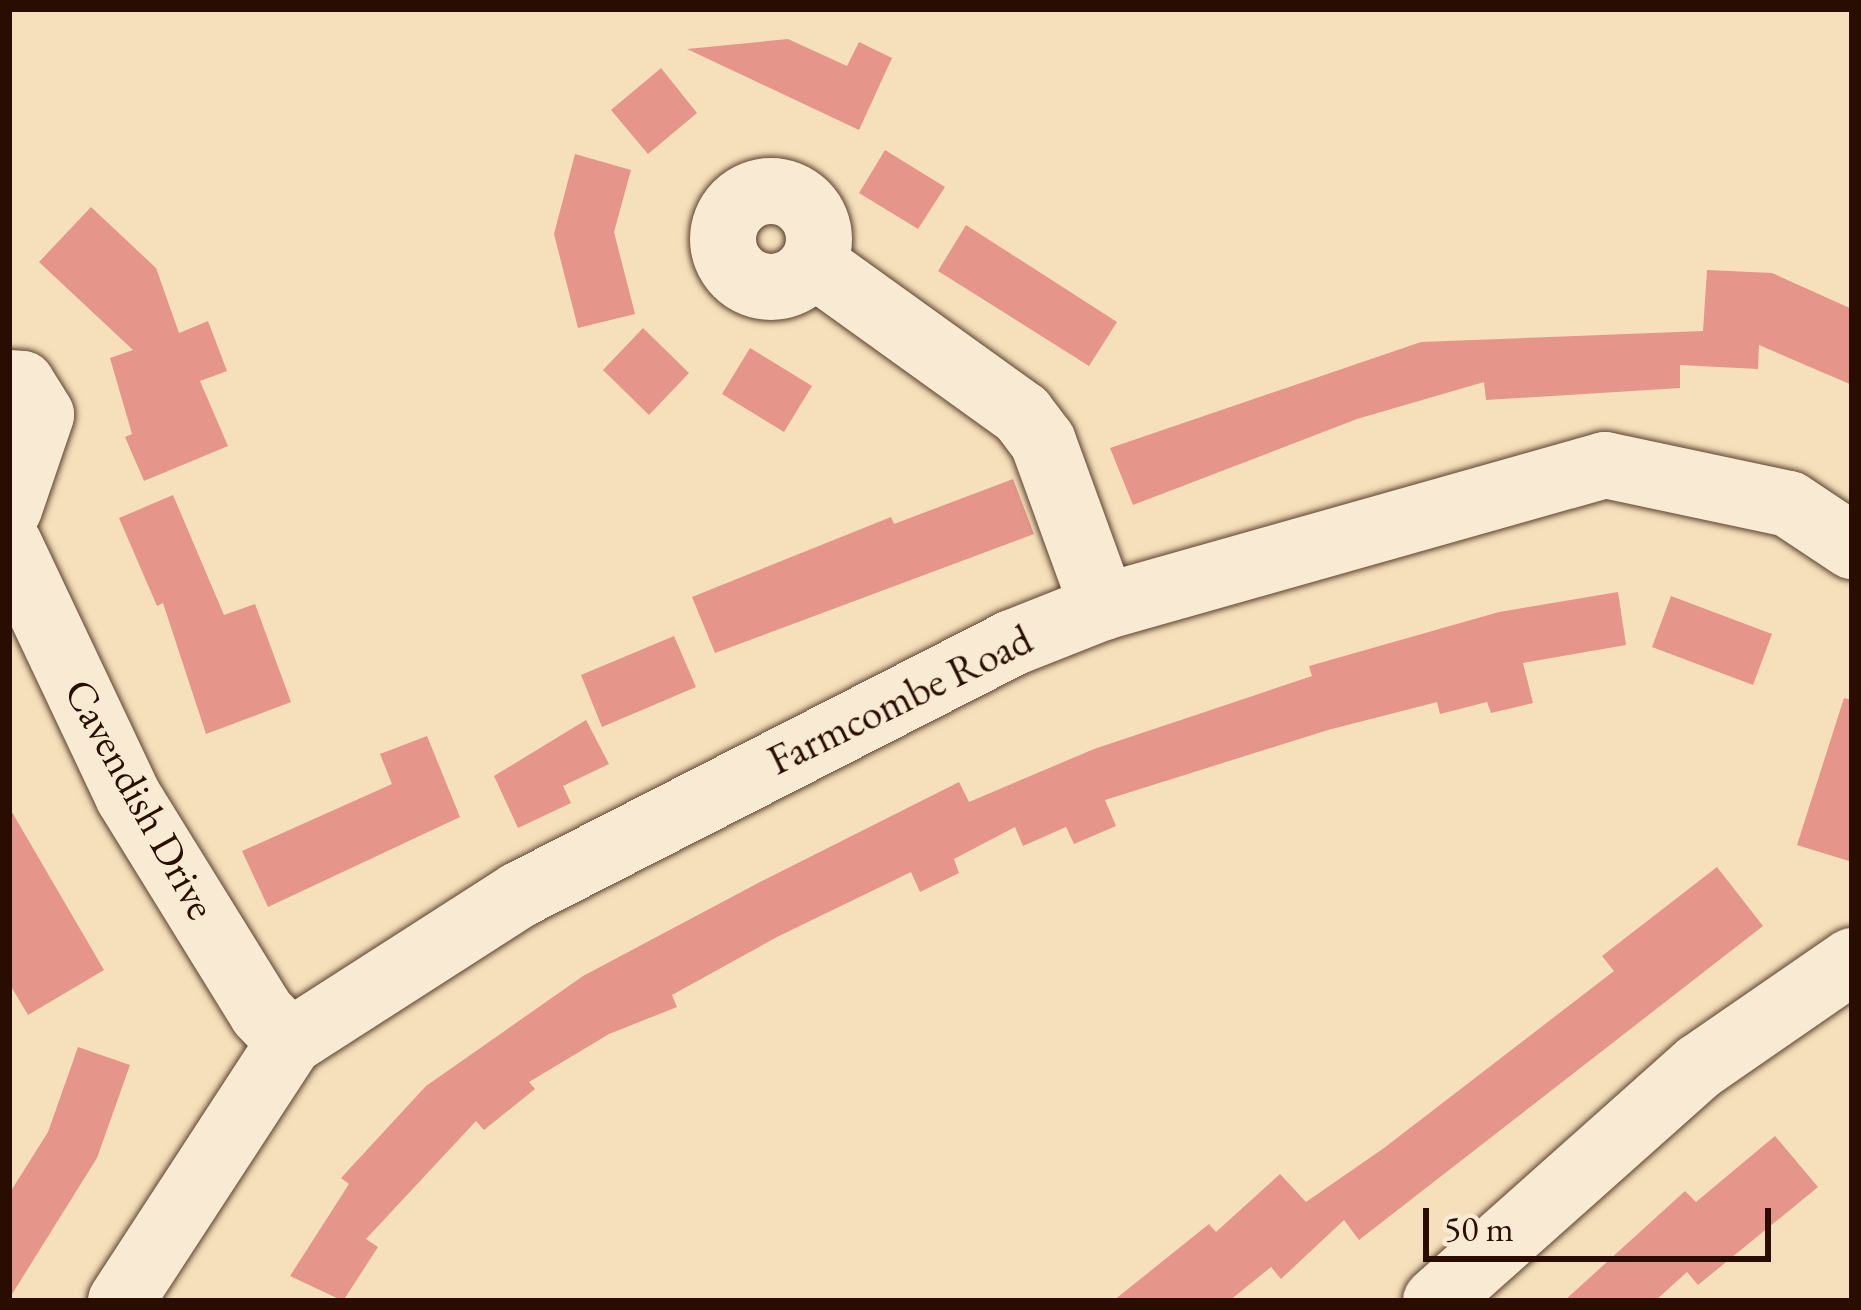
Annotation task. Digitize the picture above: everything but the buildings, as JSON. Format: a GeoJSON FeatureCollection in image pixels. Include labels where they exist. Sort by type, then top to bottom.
{"type":"FeatureCollection","features":[{"type":"Feature","properties":{"kind":"street"},"geometry":{"type":"LineString","coordinates":[[815,266],[1022,414],[1043,442],[1103,607]]}},
{"type":"Feature","properties":{"kind":"street"},"geometry":{"type":"LineString","coordinates":[[9,382],[22,384],[41,415],[9,509]]}},
{"type":"Feature","properties":{"kind":"street","name":"Farmcombe Road"},"geometry":{"type":"LineString","coordinates":[[125,1300],[290,1042],[519,895],[656,820],[1012,643],[1103,607],[1605,465],[1789,504],[1852,546]]}},
{"type":"Feature","properties":{"kind":"street","name":"Cavendish Drive"},"geometry":{"type":"LineString","coordinates":[[9,544],[128,796],[262,1012],[290,1042]]}},
{"type":"Feature","properties":{"kind":"street"},"geometry":{"type":"LineString","coordinates":[[1436,1301],[1700,1066],[1852,961]]}}]}
